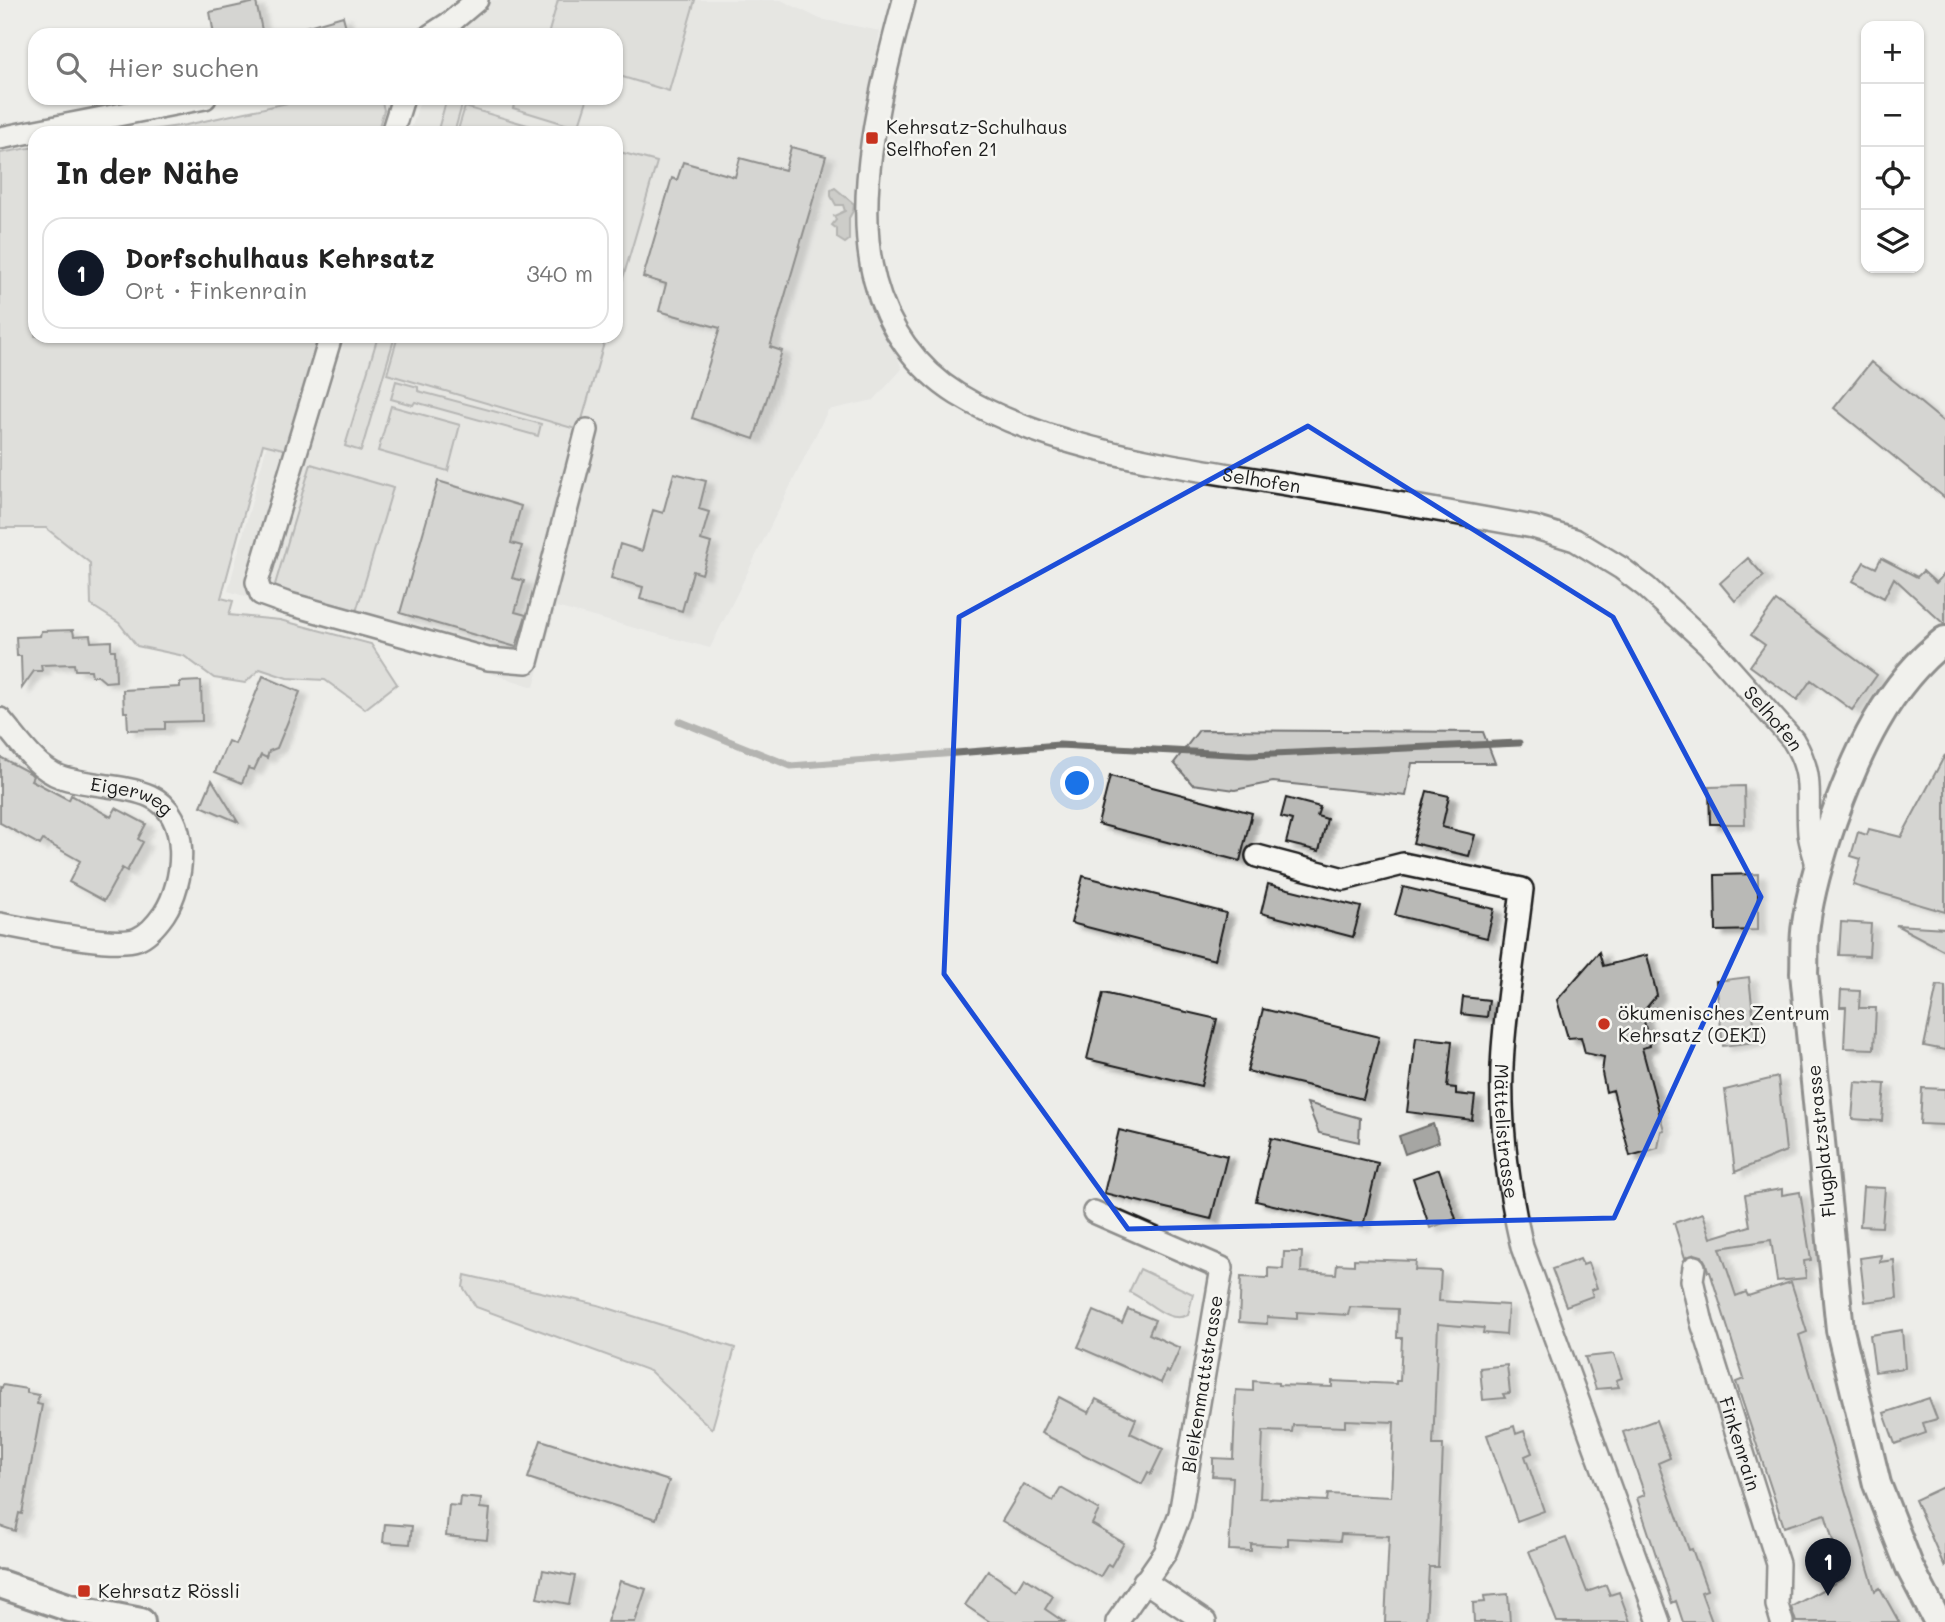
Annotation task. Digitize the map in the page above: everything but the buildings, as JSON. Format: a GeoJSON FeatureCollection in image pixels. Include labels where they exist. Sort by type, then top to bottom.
{"type":"FeatureCollection","features":[{"type":"Feature","properties":{"kind":"street"},"geometry":{"type":"LineString","coordinates":[[440,28],[477,0]]}},
{"type":"Feature","properties":{"kind":"street","name":"Selhofen"},"geometry":{"type":"LineString","coordinates":[[904,0],[873,138],[866,232],[874,281],[892,326],[911,354],[932,375],[987,411],[1035,430],[1082,444],[1180,466],[1533,527],[1575,540],[1597,552],[1646,587],[1708,644],[1793,740],[1804,758],[1809,777],[1809,835],[1817,866]]}},
{"type":"Feature","properties":{"kind":"street"},"geometry":{"type":"LineString","coordinates":[[62,126],[169,105]]}},
{"type":"Feature","properties":{"kind":"street"},"geometry":{"type":"LineString","coordinates":[[394,126],[400,105]]}},
{"type":"Feature","properties":{"kind":"street"},"geometry":{"type":"LineString","coordinates":[[0,138],[28,133]]}},
{"type":"Feature","properties":{"kind":"street"},"geometry":{"type":"LineString","coordinates":[[329,343],[257,582],[261,594],[286,603],[488,659],[527,662],[587,430]]}},
{"type":"Feature","properties":{"kind":"street","name":"Flugplatzstrasse"},"geometry":{"type":"LineString","coordinates":[[1938,1622],[1910,1568],[1877,1484],[1840,1330],[1804,973],[1805,926],[1817,866],[1851,769],[1877,720],[1913,670],[1945,640]]}},
{"type":"Feature","properties":{"kind":"street","name":"Eigerweg"},"geometry":{"type":"LineString","coordinates":[[0,719],[37,762],[60,776],[152,797],[169,813],[178,831],[181,858],[178,883],[171,904],[159,921],[138,939],[125,942],[107,941],[0,924]]}},
{"type":"Feature","properties":{"kind":"street","name":"Mättelistrasse"},"geometry":{"type":"LineString","coordinates":[[1258,856],[1344,878],[1402,864],[1522,889],[1503,1050],[1504,1139],[1512,1199],[1522,1247],[1659,1622]]}},
{"type":"Feature","properties":{"kind":"street","name":"Bleikenmattstrasse"},"geometry":{"type":"LineString","coordinates":[[1094,1212],[1222,1268],[1180,1514],[1165,1553],[1117,1622]]}},
{"type":"Feature","properties":{"kind":"street","name":"Finkenrain"},"geometry":{"type":"LineString","coordinates":[[1694,1267],[1692,1280],[1702,1323],[1778,1564],[1777,1605],[1782,1622]]}},
{"type":"Feature","properties":{"kind":"street"},"geometry":{"type":"LineString","coordinates":[[1144,1581],[1205,1622]]}},
{"type":"Feature","properties":{"kind":"street"},"geometry":{"type":"LineString","coordinates":[[0,1584],[68,1615],[141,1622]]}},
{"type":"Feature","properties":{"kind":"highlighted area"},"geometry":{"type":"Polygon","coordinates":[[[1308,426],[1613,617],[1761,897],[1614,1218],[1128,1229],[944,974],[959,617],[1308,426]]]}},
{"type":"Feature","properties":{"kind":"shaded area"},"geometry":{"type":"Polygon","coordinates":[[[491,0],[781,0],[820,19],[880,31],[858,164],[861,263],[902,369],[874,400],[828,410],[710,648],[556,607],[534,687],[228,591],[268,441],[310,451],[344,343],[623,343],[623,126],[412,126],[419,105],[623,105],[623,28],[465,28],[491,0]]]}},
{"type":"Feature","properties":{"kind":"shaded area"},"geometry":{"type":"Polygon","coordinates":[[[558,0],[695,0],[669,91],[623,77],[623,28],[550,28],[558,0]]]}},
{"type":"Feature","properties":{"kind":"shaded area"},"geometry":{"type":"Polygon","coordinates":[[[278,105],[383,105],[384,110],[379,126],[179,126],[278,105]]]}},
{"type":"Feature","properties":{"kind":"shaded area"},"geometry":{"type":"Polygon","coordinates":[[[445,105],[462,105],[456,126],[439,126],[445,105]]]}},
{"type":"Feature","properties":{"kind":"shaded area"},"geometry":{"type":"Polygon","coordinates":[[[514,105],[585,105],[579,126],[513,108],[514,105]]]}},
{"type":"Feature","properties":{"kind":"shaded area"},"geometry":{"type":"Polygon","coordinates":[[[465,107],[531,126],[459,126],[465,107]]]}},
{"type":"Feature","properties":{"kind":"shaded area"},"geometry":{"type":"Polygon","coordinates":[[[28,148],[28,343],[317,343],[287,450],[263,444],[221,598],[233,601],[229,615],[280,620],[371,644],[397,684],[365,709],[325,680],[287,678],[260,669],[245,683],[214,678],[184,656],[137,646],[119,623],[91,605],[90,563],[46,528],[0,528],[0,153],[28,148]]]}},
{"type":"Feature","properties":{"kind":"shaded area"},"geometry":{"type":"Polygon","coordinates":[[[623,153],[657,162],[623,278],[623,153]]]}},
{"type":"Feature","properties":{"kind":"shaded area"},"geometry":{"type":"Polygon","coordinates":[[[835,188],[854,204],[849,218],[849,240],[845,243],[837,238],[837,229],[832,225],[836,220],[834,216],[845,211],[843,205],[836,205],[831,196],[831,190],[835,188]]]}},
{"type":"Feature","properties":{"kind":"shaded area"},"geometry":{"type":"Polygon","coordinates":[[[376,343],[393,343],[361,451],[345,446],[376,343]]]}},
{"type":"Feature","properties":{"kind":"shaded area"},"geometry":{"type":"Polygon","coordinates":[[[396,343],[604,343],[579,430],[387,374],[396,343]]]}},
{"type":"Feature","properties":{"kind":"shaded area"},"geometry":{"type":"Polygon","coordinates":[[[396,381],[418,387],[418,391],[541,424],[538,436],[415,402],[413,405],[391,399],[396,381]]]}},
{"type":"Feature","properties":{"kind":"shaded area"},"geometry":{"type":"Polygon","coordinates":[[[391,406],[460,425],[448,471],[378,451],[391,406]]]}},
{"type":"Feature","properties":{"kind":"shaded area"},"geometry":{"type":"Polygon","coordinates":[[[311,464],[393,488],[356,612],[274,588],[311,464]]]}},
{"type":"Feature","properties":{"kind":"shaded area"},"geometry":{"type":"Polygon","coordinates":[[[1199,730],[1483,732],[1495,763],[1412,763],[1406,796],[1273,782],[1235,790],[1192,784],[1174,763],[1199,730]]]}},
{"type":"Feature","properties":{"kind":"shaded area"},"geometry":{"type":"Polygon","coordinates":[[[1307,1103],[1360,1118],[1359,1142],[1319,1133],[1307,1103]]]}},
{"type":"Feature","properties":{"kind":"shaded area"},"geometry":{"type":"Polygon","coordinates":[[[1433,1124],[1439,1142],[1405,1154],[1399,1136],[1433,1124]]]}},
{"type":"Feature","properties":{"kind":"shaded area"},"geometry":{"type":"Polygon","coordinates":[[[1140,1269],[1193,1294],[1188,1315],[1173,1317],[1165,1314],[1129,1292],[1140,1269]]]}},
{"type":"Feature","properties":{"kind":"shaded area"},"geometry":{"type":"Polygon","coordinates":[[[465,1275],[598,1305],[735,1348],[712,1429],[650,1371],[476,1307],[463,1287],[465,1275]]]}},
{"type":"Feature","properties":{"kind":"waterway"},"geometry":{"type":"LineString","coordinates":[[679,721],[791,766],[1059,745],[1249,755],[1519,743]]}},
{"type":"Feature","properties":{"kind":"place","name":"Kehrsatz-Schulhaus Selfhofen 21"},"geometry":{"type":"Point","coordinates":[872,138]}},
{"type":"Feature","properties":{"kind":"place","name":"ökumenisches Zentrum Kehrsatz (OEKI)"},"geometry":{"type":"Point","coordinates":[1604,1024]}},
{"type":"Feature","properties":{"kind":"place","name":"Kehrsatz Rössli"},"geometry":{"type":"Point","coordinates":[84,1591]}},
{"type":"Feature","properties":{"kind":"place","name":"Dorfschulhaus Kehrsatz"},"geometry":{"type":"Point","coordinates":[1828,1596]}}]}
